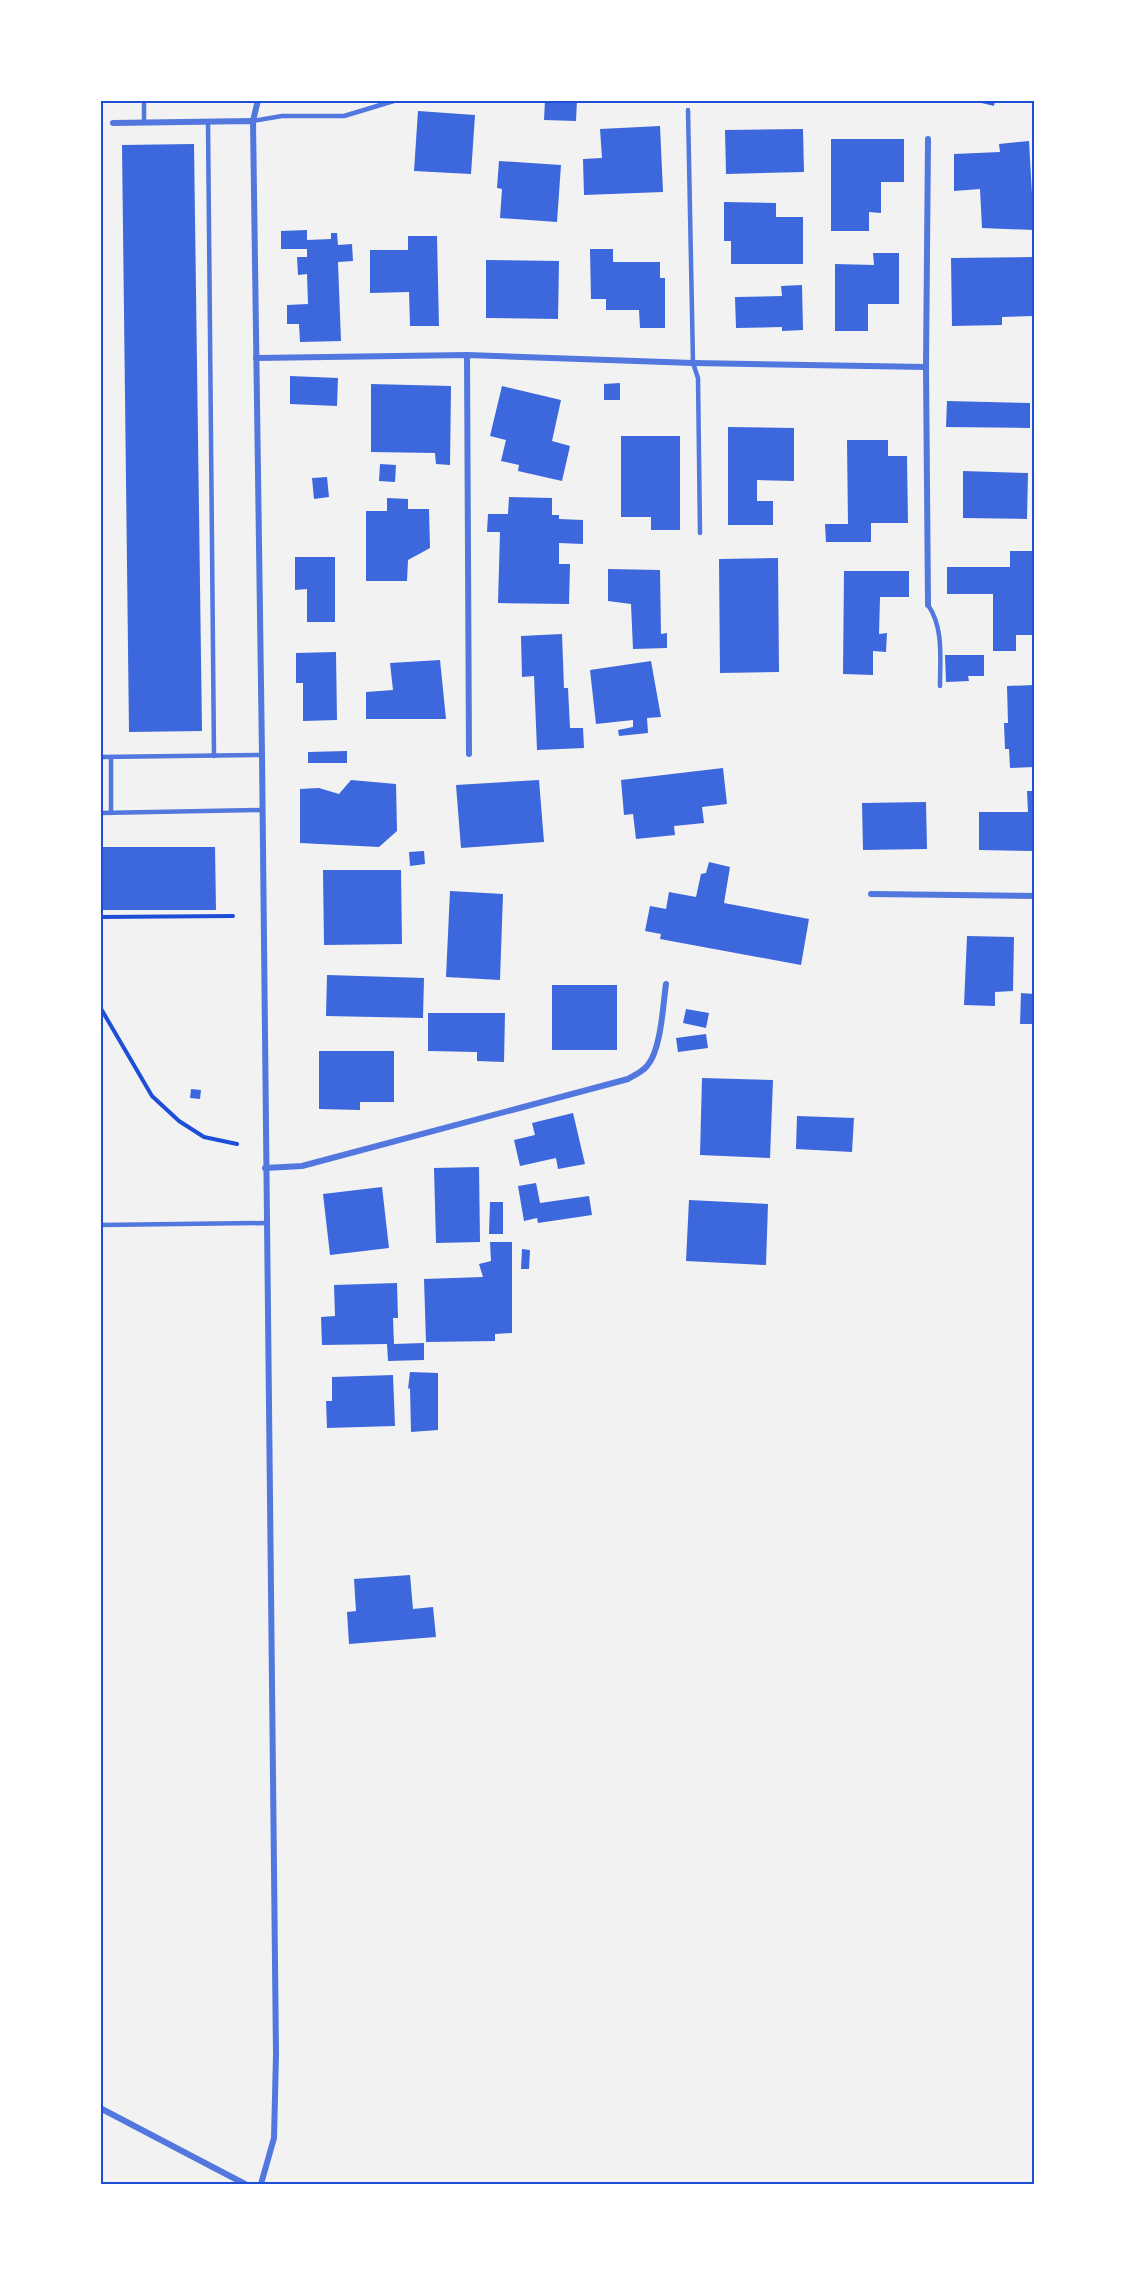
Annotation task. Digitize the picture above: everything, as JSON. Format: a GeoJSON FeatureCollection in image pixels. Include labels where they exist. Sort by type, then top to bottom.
{"type":"FeatureCollection","features":[{"type":"Feature","properties":{"kind":"street"},"geometry":{"type":"LineString","coordinates":[[258,100],[253,121],[276,2055],[274,2138],[261,2184]]}},
{"type":"Feature","properties":{"kind":"street"},"geometry":{"type":"LineString","coordinates":[[113,123],[253,121]]}},
{"type":"Feature","properties":{"kind":"street"},"geometry":{"type":"LineString","coordinates":[[928,138],[926,367],[928,605]]}},
{"type":"Feature","properties":{"kind":"street"},"geometry":{"type":"LineString","coordinates":[[256,358],[467,355],[693,363],[926,367]]}},
{"type":"Feature","properties":{"kind":"street"},"geometry":{"type":"LineString","coordinates":[[467,355],[469,754]]}},
{"type":"Feature","properties":{"kind":"street"},"geometry":{"type":"LineString","coordinates":[[871,894],[1035,896]]}},
{"type":"Feature","properties":{"kind":"street"},"geometry":{"type":"LineString","coordinates":[[265,1168],[302,1166],[627,1079],[639,1073],[652,1058],[666,984]]}},
{"type":"Feature","properties":{"kind":"street"},"geometry":{"type":"LineString","coordinates":[[100,2108],[245,2184]]}},
{"type":"Feature","properties":{"kind":"lane"},"geometry":{"type":"LineString","coordinates":[[144,100],[144,123]]}},
{"type":"Feature","properties":{"kind":"lane"},"geometry":{"type":"LineString","coordinates":[[253,121],[282,116],[344,116],[398,100]]}},
{"type":"Feature","properties":{"kind":"lane"},"geometry":{"type":"LineString","coordinates":[[688,110],[693,363],[698,378],[700,533]]}},
{"type":"Feature","properties":{"kind":"lane"},"geometry":{"type":"LineString","coordinates":[[208,122],[214,756]]}},
{"type":"Feature","properties":{"kind":"lane"},"geometry":{"type":"LineString","coordinates":[[928,605],[935,615],[939,632],[940,686]]}},
{"type":"Feature","properties":{"kind":"lane"},"geometry":{"type":"LineString","coordinates":[[100,757],[262,755]]}},
{"type":"Feature","properties":{"kind":"lane"},"geometry":{"type":"LineString","coordinates":[[111,757],[111,813]]}},
{"type":"Feature","properties":{"kind":"lane"},"geometry":{"type":"LineString","coordinates":[[100,813],[262,810]]}},
{"type":"Feature","properties":{"kind":"lane"},"geometry":{"type":"LineString","coordinates":[[100,1225],[266,1223]]}},
{"type":"Feature","properties":{"kind":"path"},"geometry":{"type":"LineString","coordinates":[[100,917],[232,916]]}},
{"type":"Feature","properties":{"kind":"path"},"geometry":{"type":"LineString","coordinates":[[100,1008],[152,1096],[179,1121],[204,1137],[237,1144]]}},
{"type":"Feature","properties":{"kind":"building"},"geometry":{"type":"Polygon","coordinates":[[[545,100],[577,100],[576,121],[544,120],[545,100]]]}},
{"type":"Feature","properties":{"kind":"building"},"geometry":{"type":"Polygon","coordinates":[[[969,100],[995,100],[994,106],[969,100]]]}},
{"type":"Feature","properties":{"kind":"building"},"geometry":{"type":"Polygon","coordinates":[[[418,111],[475,115],[471,174],[414,171],[418,111]]]}},
{"type":"Feature","properties":{"kind":"building"},"geometry":{"type":"Polygon","coordinates":[[[660,126],[663,192],[584,195],[583,159],[602,158],[600,129],[660,126]]]}},
{"type":"Feature","properties":{"kind":"building"},"geometry":{"type":"Polygon","coordinates":[[[803,129],[804,172],[726,174],[725,130],[803,129]]]}},
{"type":"Feature","properties":{"kind":"building"},"geometry":{"type":"Polygon","coordinates":[[[831,139],[904,139],[904,182],[881,182],[881,213],[869,212],[869,231],[831,231],[831,139]]]}},
{"type":"Feature","properties":{"kind":"building"},"geometry":{"type":"Polygon","coordinates":[[[1029,141],[1034,230],[982,228],[980,189],[954,191],[954,154],[1000,152],[999,144],[1029,141]]]}},
{"type":"Feature","properties":{"kind":"building"},"geometry":{"type":"Polygon","coordinates":[[[194,144],[202,731],[129,732],[122,145],[194,144]]]}},
{"type":"Feature","properties":{"kind":"building"},"geometry":{"type":"Polygon","coordinates":[[[499,161],[561,165],[557,222],[500,218],[502,189],[497,188],[499,161]]]}},
{"type":"Feature","properties":{"kind":"building"},"geometry":{"type":"Polygon","coordinates":[[[724,202],[776,203],[776,217],[803,217],[803,264],[731,264],[731,241],[724,241],[724,202]]]}},
{"type":"Feature","properties":{"kind":"building"},"geometry":{"type":"Polygon","coordinates":[[[307,230],[307,240],[331,239],[331,233],[337,233],[338,245],[352,244],[353,261],[338,262],[341,341],[300,342],[299,324],[287,324],[287,305],[308,304],[307,274],[298,275],[297,257],[307,257],[307,249],[281,249],[281,231],[307,230]]]}},
{"type":"Feature","properties":{"kind":"building"},"geometry":{"type":"Polygon","coordinates":[[[408,236],[437,236],[439,326],[410,326],[409,292],[370,293],[370,250],[408,250],[408,236]]]}},
{"type":"Feature","properties":{"kind":"building"},"geometry":{"type":"Polygon","coordinates":[[[590,249],[613,249],[613,262],[660,262],[660,278],[665,278],[665,328],[640,328],[639,310],[606,310],[606,299],[591,299],[590,249]]]}},
{"type":"Feature","properties":{"kind":"building"},"geometry":{"type":"Polygon","coordinates":[[[873,253],[899,253],[899,304],[868,304],[868,331],[835,331],[835,264],[874,265],[873,253]]]}},
{"type":"Feature","properties":{"kind":"building"},"geometry":{"type":"Polygon","coordinates":[[[1034,257],[1034,316],[1002,317],[1002,325],[952,326],[951,258],[1034,257]]]}},
{"type":"Feature","properties":{"kind":"building"},"geometry":{"type":"Polygon","coordinates":[[[486,260],[559,261],[558,319],[486,318],[486,260]]]}},
{"type":"Feature","properties":{"kind":"building"},"geometry":{"type":"Polygon","coordinates":[[[802,285],[803,330],[782,331],[782,327],[736,328],[735,297],[782,296],[781,286],[802,285]]]}},
{"type":"Feature","properties":{"kind":"building"},"geometry":{"type":"Polygon","coordinates":[[[290,376],[338,378],[337,406],[290,404],[290,376]]]}},
{"type":"Feature","properties":{"kind":"building"},"geometry":{"type":"Polygon","coordinates":[[[620,383],[620,400],[604,400],[604,384],[620,383]]]}},
{"type":"Feature","properties":{"kind":"building"},"geometry":{"type":"Polygon","coordinates":[[[371,384],[451,386],[450,465],[436,464],[435,453],[371,452],[371,384]]]}},
{"type":"Feature","properties":{"kind":"building"},"geometry":{"type":"Polygon","coordinates":[[[502,386],[561,400],[552,441],[570,446],[562,481],[518,471],[519,465],[501,461],[506,440],[490,436],[502,386]]]}},
{"type":"Feature","properties":{"kind":"building"},"geometry":{"type":"Polygon","coordinates":[[[947,401],[1030,403],[1030,428],[946,427],[947,401]]]}},
{"type":"Feature","properties":{"kind":"building"},"geometry":{"type":"Polygon","coordinates":[[[728,427],[794,428],[794,481],[757,480],[757,501],[773,501],[773,525],[728,525],[728,427]]]}},
{"type":"Feature","properties":{"kind":"building"},"geometry":{"type":"Polygon","coordinates":[[[621,436],[680,436],[680,530],[651,530],[651,517],[621,517],[621,436]]]}},
{"type":"Feature","properties":{"kind":"building"},"geometry":{"type":"Polygon","coordinates":[[[847,440],[888,440],[888,456],[907,456],[908,523],[871,523],[871,542],[826,542],[825,524],[848,524],[847,440]]]}},
{"type":"Feature","properties":{"kind":"building"},"geometry":{"type":"Polygon","coordinates":[[[380,464],[396,465],[395,482],[379,481],[380,464]]]}},
{"type":"Feature","properties":{"kind":"building"},"geometry":{"type":"Polygon","coordinates":[[[963,471],[1028,473],[1027,519],[963,518],[963,471]]]}},
{"type":"Feature","properties":{"kind":"building"},"geometry":{"type":"Polygon","coordinates":[[[327,477],[329,497],[314,499],[312,478],[327,477]]]}},
{"type":"Feature","properties":{"kind":"building"},"geometry":{"type":"Polygon","coordinates":[[[509,497],[552,498],[552,515],[559,515],[559,519],[583,520],[583,544],[559,543],[559,564],[570,564],[569,604],[498,603],[500,532],[487,532],[488,514],[508,514],[509,497]]]}},
{"type":"Feature","properties":{"kind":"building"},"geometry":{"type":"Polygon","coordinates":[[[387,498],[408,499],[408,509],[429,509],[430,548],[408,560],[407,581],[366,581],[366,511],[387,511],[387,498]]]}},
{"type":"Feature","properties":{"kind":"building"},"geometry":{"type":"Polygon","coordinates":[[[1010,551],[1034,551],[1034,635],[1016,635],[1016,651],[993,651],[993,594],[947,594],[947,567],[1010,567],[1010,551]]]}},
{"type":"Feature","properties":{"kind":"building"},"geometry":{"type":"Polygon","coordinates":[[[295,557],[335,557],[335,622],[307,622],[307,589],[295,590],[295,557]]]}},
{"type":"Feature","properties":{"kind":"building"},"geometry":{"type":"Polygon","coordinates":[[[778,558],[779,672],[720,673],[719,559],[778,558]]]}},
{"type":"Feature","properties":{"kind":"building"},"geometry":{"type":"Polygon","coordinates":[[[608,569],[660,570],[661,634],[667,633],[667,648],[633,649],[631,604],[608,601],[608,569]]]}},
{"type":"Feature","properties":{"kind":"building"},"geometry":{"type":"Polygon","coordinates":[[[844,571],[909,571],[909,597],[880,597],[879,634],[887,633],[886,652],[873,651],[873,675],[843,674],[844,571]]]}},
{"type":"Feature","properties":{"kind":"building"},"geometry":{"type":"Polygon","coordinates":[[[562,634],[564,688],[568,688],[570,728],[583,728],[584,748],[537,750],[534,676],[522,677],[521,636],[562,634]]]}},
{"type":"Feature","properties":{"kind":"building"},"geometry":{"type":"Polygon","coordinates":[[[336,652],[337,720],[303,721],[303,683],[296,683],[296,653],[336,652]]]}},
{"type":"Feature","properties":{"kind":"building"},"geometry":{"type":"Polygon","coordinates":[[[945,655],[984,655],[984,676],[968,676],[969,681],[946,682],[945,655]]]}},
{"type":"Feature","properties":{"kind":"building"},"geometry":{"type":"Polygon","coordinates":[[[440,660],[446,719],[366,719],[366,692],[393,690],[390,663],[440,660]]]}},
{"type":"Feature","properties":{"kind":"building"},"geometry":{"type":"Polygon","coordinates":[[[651,661],[661,717],[647,718],[648,733],[619,736],[618,730],[633,727],[633,720],[596,724],[590,670],[651,661]]]}},
{"type":"Feature","properties":{"kind":"building"},"geometry":{"type":"Polygon","coordinates":[[[1034,685],[1034,767],[1010,768],[1009,749],[1005,749],[1004,723],[1008,723],[1007,686],[1034,685]]]}},
{"type":"Feature","properties":{"kind":"building"},"geometry":{"type":"Polygon","coordinates":[[[347,751],[347,763],[308,763],[308,752],[347,751]]]}},
{"type":"Feature","properties":{"kind":"building"},"geometry":{"type":"Polygon","coordinates":[[[723,768],[727,804],[702,807],[704,823],[674,826],[675,835],[636,839],[633,814],[624,815],[621,780],[723,768]]]}},
{"type":"Feature","properties":{"kind":"building"},"geometry":{"type":"Polygon","coordinates":[[[351,780],[396,784],[397,831],[379,847],[300,843],[300,789],[319,788],[339,794],[351,780]]]}},
{"type":"Feature","properties":{"kind":"building"},"geometry":{"type":"Polygon","coordinates":[[[539,780],[544,842],[461,848],[456,785],[539,780]]]}},
{"type":"Feature","properties":{"kind":"building"},"geometry":{"type":"Polygon","coordinates":[[[1027,791],[1034,791],[1034,851],[979,850],[979,812],[1028,812],[1027,791]]]}},
{"type":"Feature","properties":{"kind":"building"},"geometry":{"type":"Polygon","coordinates":[[[926,802],[927,849],[863,850],[862,803],[926,802]]]}},
{"type":"Feature","properties":{"kind":"building"},"geometry":{"type":"Polygon","coordinates":[[[100,847],[215,847],[216,910],[100,910],[100,847]]]}},
{"type":"Feature","properties":{"kind":"building"},"geometry":{"type":"Polygon","coordinates":[[[424,851],[425,864],[410,866],[409,852],[424,851]]]}},
{"type":"Feature","properties":{"kind":"building"},"geometry":{"type":"Polygon","coordinates":[[[709,862],[730,867],[724,903],[809,919],[801,965],[660,939],[661,934],[645,931],[650,906],[666,909],[669,892],[696,897],[701,874],[706,873],[709,862]]]}},
{"type":"Feature","properties":{"kind":"building"},"geometry":{"type":"Polygon","coordinates":[[[323,870],[401,870],[402,944],[324,945],[323,870]]]}},
{"type":"Feature","properties":{"kind":"building"},"geometry":{"type":"Polygon","coordinates":[[[450,891],[503,894],[500,980],[446,977],[450,891]]]}},
{"type":"Feature","properties":{"kind":"building"},"geometry":{"type":"Polygon","coordinates":[[[967,936],[1014,937],[1013,991],[995,992],[995,1006],[964,1005],[967,936]]]}},
{"type":"Feature","properties":{"kind":"building"},"geometry":{"type":"Polygon","coordinates":[[[327,975],[424,978],[423,1018],[326,1016],[327,975]]]}},
{"type":"Feature","properties":{"kind":"building"},"geometry":{"type":"Polygon","coordinates":[[[552,985],[617,985],[617,1050],[552,1050],[552,985]]]}},
{"type":"Feature","properties":{"kind":"building"},"geometry":{"type":"Polygon","coordinates":[[[1021,993],[1034,994],[1034,1024],[1020,1024],[1021,993]]]}},
{"type":"Feature","properties":{"kind":"building"},"geometry":{"type":"Polygon","coordinates":[[[686,1009],[709,1013],[706,1028],[683,1023],[686,1009]]]}},
{"type":"Feature","properties":{"kind":"building"},"geometry":{"type":"Polygon","coordinates":[[[428,1013],[505,1013],[504,1062],[477,1061],[477,1052],[428,1051],[428,1013]]]}},
{"type":"Feature","properties":{"kind":"building"},"geometry":{"type":"Polygon","coordinates":[[[706,1034],[708,1048],[678,1052],[676,1038],[706,1034]]]}},
{"type":"Feature","properties":{"kind":"building"},"geometry":{"type":"Polygon","coordinates":[[[319,1051],[394,1051],[394,1102],[360,1102],[360,1110],[319,1109],[319,1051]]]}},
{"type":"Feature","properties":{"kind":"building"},"geometry":{"type":"Polygon","coordinates":[[[702,1078],[773,1080],[770,1158],[700,1155],[702,1078]]]}},
{"type":"Feature","properties":{"kind":"building"},"geometry":{"type":"Polygon","coordinates":[[[191,1089],[201,1090],[200,1099],[190,1098],[191,1089]]]}},
{"type":"Feature","properties":{"kind":"building"},"geometry":{"type":"Polygon","coordinates":[[[573,1113],[585,1164],[558,1169],[556,1158],[520,1166],[514,1140],[535,1135],[532,1123],[573,1113]]]}},
{"type":"Feature","properties":{"kind":"building"},"geometry":{"type":"Polygon","coordinates":[[[797,1116],[854,1118],[852,1152],[796,1149],[797,1116]]]}},
{"type":"Feature","properties":{"kind":"building"},"geometry":{"type":"Polygon","coordinates":[[[479,1167],[480,1242],[436,1243],[434,1168],[479,1167]]]}},
{"type":"Feature","properties":{"kind":"building"},"geometry":{"type":"Polygon","coordinates":[[[536,1183],[540,1203],[589,1196],[592,1215],[538,1223],[537,1218],[524,1221],[518,1186],[536,1183]]]}},
{"type":"Feature","properties":{"kind":"building"},"geometry":{"type":"Polygon","coordinates":[[[382,1187],[389,1248],[330,1255],[323,1194],[382,1187]]]}},
{"type":"Feature","properties":{"kind":"building"},"geometry":{"type":"Polygon","coordinates":[[[689,1200],[768,1204],[766,1265],[686,1261],[689,1200]]]}},
{"type":"Feature","properties":{"kind":"building"},"geometry":{"type":"Polygon","coordinates":[[[490,1202],[503,1202],[503,1234],[489,1234],[490,1202]]]}},
{"type":"Feature","properties":{"kind":"building"},"geometry":{"type":"Polygon","coordinates":[[[490,1242],[512,1242],[512,1333],[495,1334],[495,1341],[426,1342],[424,1279],[483,1277],[479,1264],[491,1261],[490,1242]]]}},
{"type":"Feature","properties":{"kind":"building"},"geometry":{"type":"Polygon","coordinates":[[[522,1249],[530,1250],[529,1269],[521,1269],[522,1249]]]}},
{"type":"Feature","properties":{"kind":"building"},"geometry":{"type":"Polygon","coordinates":[[[397,1283],[398,1318],[393,1318],[394,1344],[424,1343],[424,1360],[388,1361],[387,1344],[322,1345],[321,1317],[335,1316],[334,1285],[397,1283]]]}},
{"type":"Feature","properties":{"kind":"building"},"geometry":{"type":"Polygon","coordinates":[[[410,1372],[438,1373],[438,1430],[411,1432],[410,1388],[408,1389],[410,1372]]]}},
{"type":"Feature","properties":{"kind":"building"},"geometry":{"type":"Polygon","coordinates":[[[393,1375],[395,1426],[327,1428],[326,1401],[332,1401],[332,1377],[393,1375]]]}},
{"type":"Feature","properties":{"kind":"building"},"geometry":{"type":"Polygon","coordinates":[[[410,1575],[413,1609],[433,1607],[436,1637],[349,1644],[347,1612],[356,1611],[354,1579],[410,1575]]]}}]}
